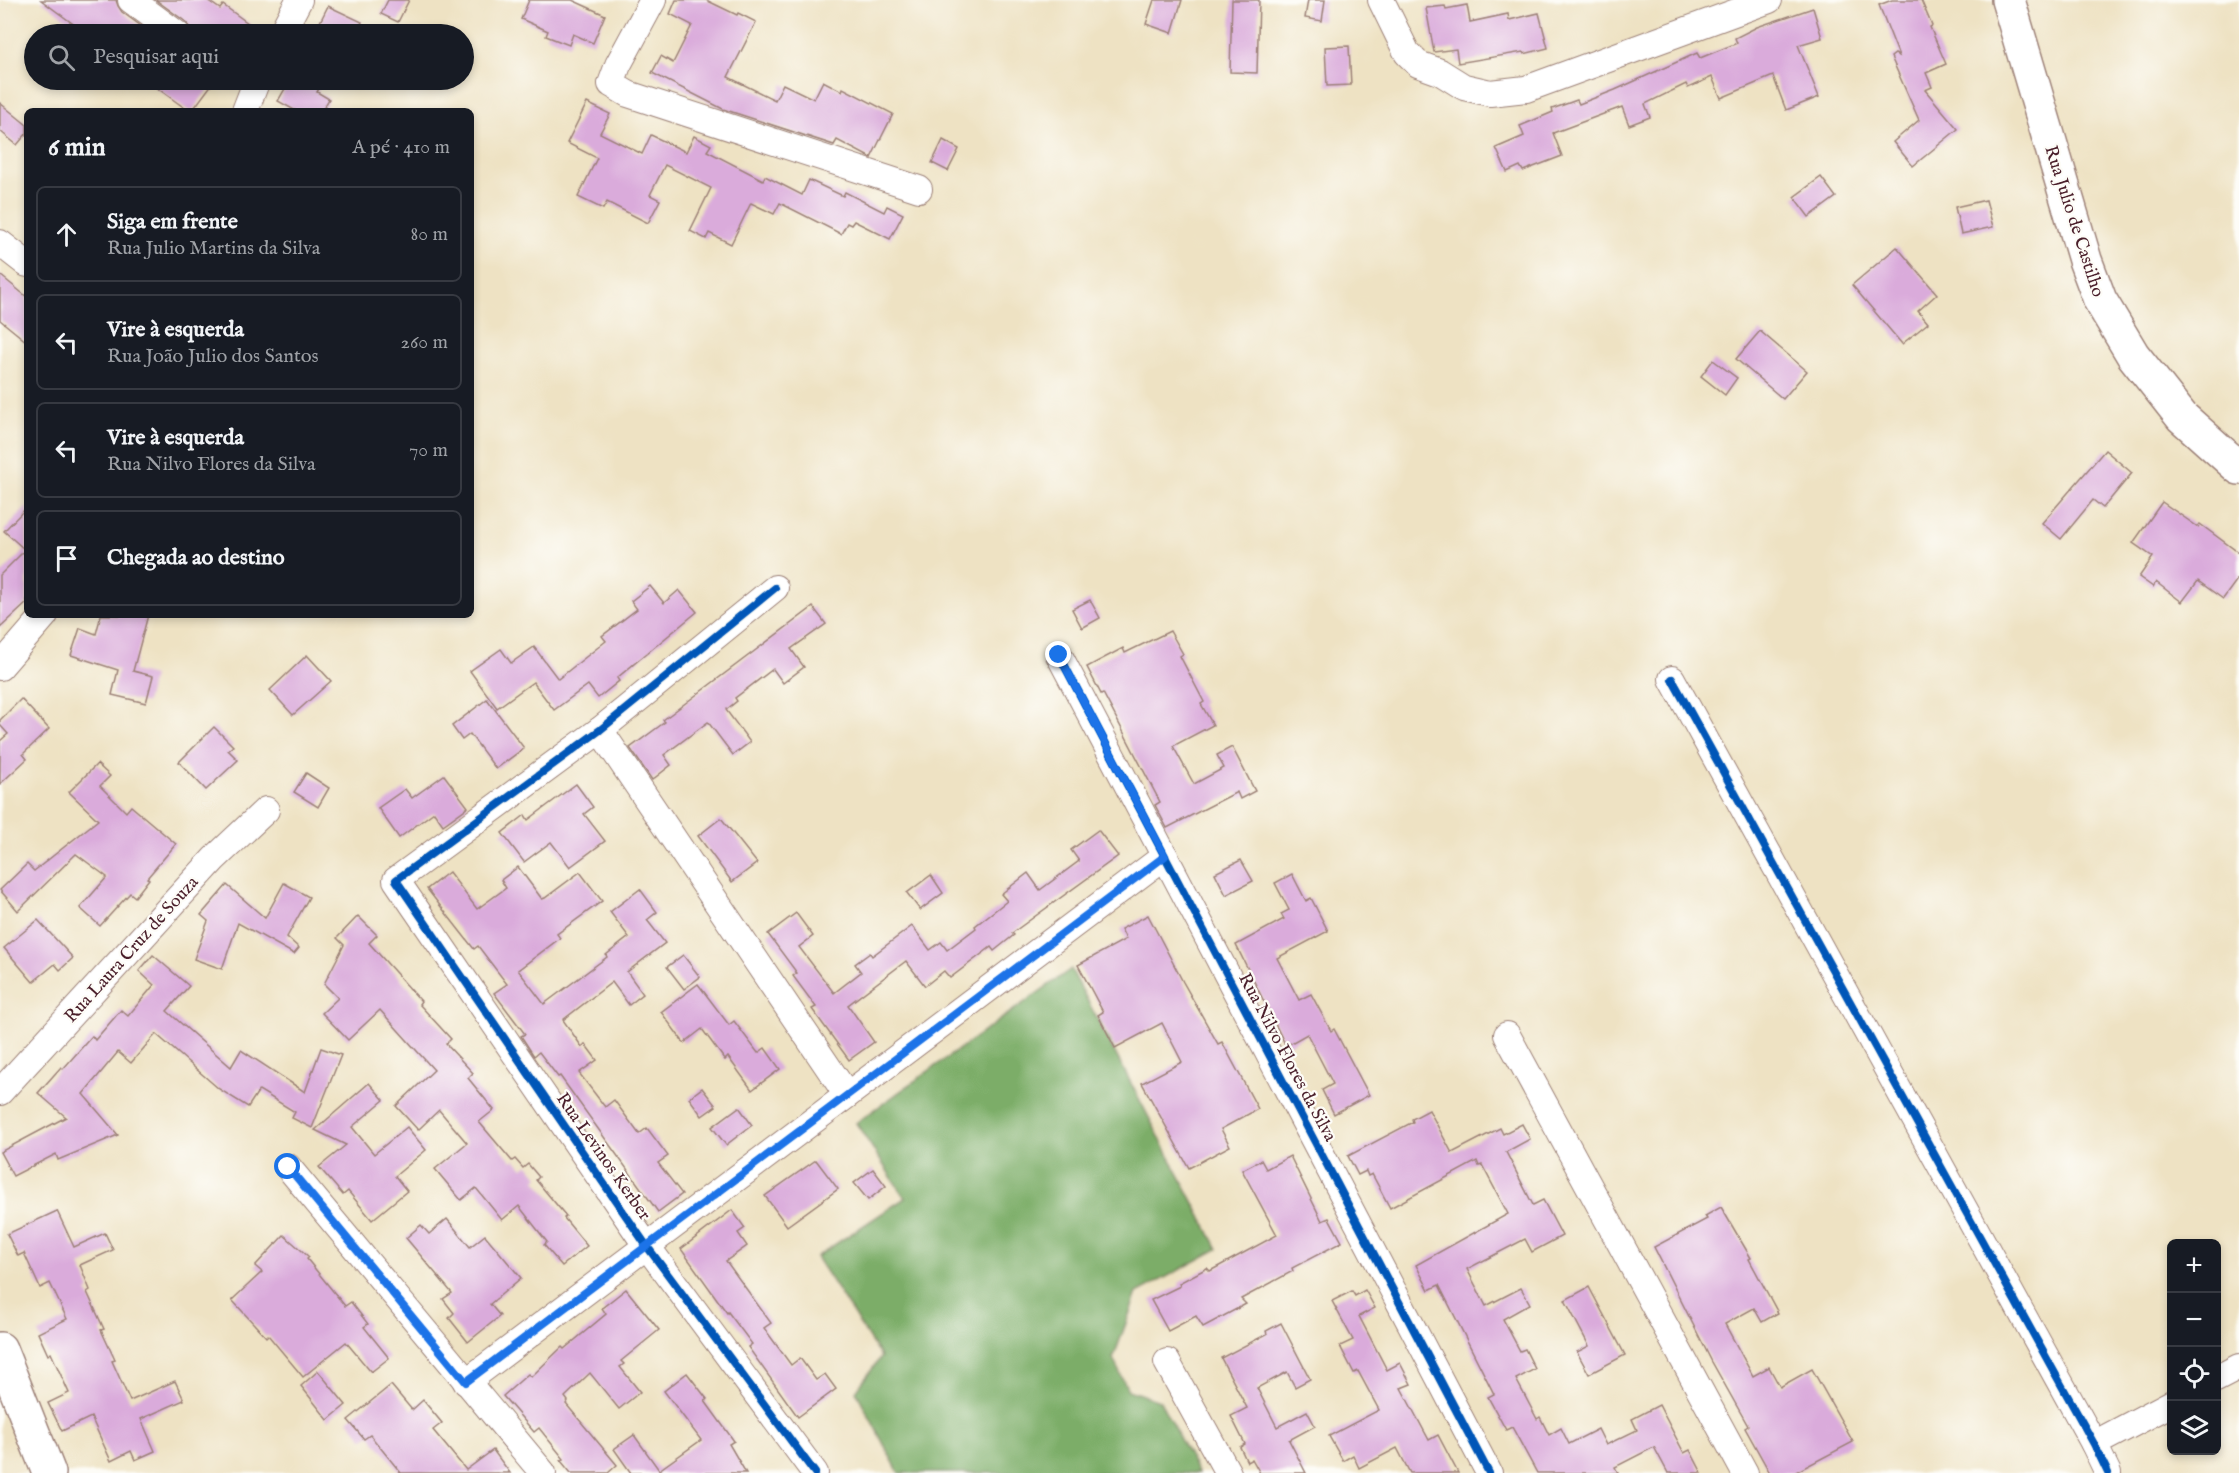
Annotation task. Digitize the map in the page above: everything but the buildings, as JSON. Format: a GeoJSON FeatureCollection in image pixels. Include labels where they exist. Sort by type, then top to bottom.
{"type":"FeatureCollection","features":[{"type":"Feature","properties":{"kind":"street"},"geometry":{"type":"LineString","coordinates":[[130,0],[163,24]]}},
{"type":"Feature","properties":{"kind":"street"},"geometry":{"type":"LineString","coordinates":[[286,24],[299,0]]}},
{"type":"Feature","properties":{"kind":"street"},"geometry":{"type":"LineString","coordinates":[[653,0],[618,65],[611,84],[628,94],[919,189]]}},
{"type":"Feature","properties":{"kind":"street"},"geometry":{"type":"LineString","coordinates":[[1382,0],[1407,53],[1418,64],[1440,72],[1464,87],[1490,93],[1526,89],[1769,0]]}},
{"type":"Feature","properties":{"kind":"street","name":"Rua Julio de Castilho"},"geometry":{"type":"LineString","coordinates":[[2008,0],[2085,260],[2100,300],[2133,355],[2182,417],[2239,468]]}},
{"type":"Feature","properties":{"kind":"street"},"geometry":{"type":"LineString","coordinates":[[0,243],[24,262]]}},
{"type":"Feature","properties":{"kind":"street"},"geometry":{"type":"LineString","coordinates":[[775,588],[600,730],[847,1095]]}},
{"type":"Feature","properties":{"kind":"street"},"geometry":{"type":"LineString","coordinates":[[0,667],[42,618]]}},
{"type":"Feature","properties":{"kind":"street","name":"Rua Nilvo Flores da Silva"},"geometry":{"type":"LineString","coordinates":[[1059,655],[1490,1473]]}},
{"type":"Feature","properties":{"kind":"street"},"geometry":{"type":"LineString","coordinates":[[1672,679],[2108,1473]]}},
{"type":"Feature","properties":{"kind":"street","name":"Rua Levinos Kerber"},"geometry":{"type":"LineString","coordinates":[[600,730],[396,880],[646,1245],[816,1473]]}},
{"type":"Feature","properties":{"kind":"street","name":"Rua Laura Cruz de Souza"},"geometry":{"type":"LineString","coordinates":[[0,1092],[214,859],[266,810]]}},
{"type":"Feature","properties":{"kind":"street"},"geometry":{"type":"LineString","coordinates":[[466,1382],[1165,856]]}},
{"type":"Feature","properties":{"kind":"street"},"geometry":{"type":"LineString","coordinates":[[1507,1035],[1745,1473]]}},
{"type":"Feature","properties":{"kind":"street"},"geometry":{"type":"LineString","coordinates":[[288,1167],[543,1473]]}},
{"type":"Feature","properties":{"kind":"street"},"geometry":{"type":"LineString","coordinates":[[0,1349],[49,1473]]}},
{"type":"Feature","properties":{"kind":"street"},"geometry":{"type":"LineString","coordinates":[[1167,1362],[1228,1473]]}},
{"type":"Feature","properties":{"kind":"street"},"geometry":{"type":"LineString","coordinates":[[2221,1377],[2239,1367]]}},
{"type":"Feature","properties":{"kind":"street"},"geometry":{"type":"LineString","coordinates":[[2094,1444],[2167,1406]]}},
{"type":"Feature","properties":{"kind":"green space"},"geometry":{"type":"Polygon","coordinates":[[[1071,969],[1218,1249],[1137,1293],[1113,1359],[1128,1390],[1160,1401],[1198,1473],[899,1473],[856,1391],[881,1357],[816,1257],[905,1198],[856,1123],[1071,969]]]}},
{"type":"Feature","properties":{"kind":"cycle path"},"geometry":{"type":"LineString","coordinates":[[775,588],[600,730],[396,880],[646,1245],[815,1473]]}},
{"type":"Feature","properties":{"kind":"cycle path"},"geometry":{"type":"LineString","coordinates":[[1059,655],[1489,1473]]}},
{"type":"Feature","properties":{"kind":"cycle path"},"geometry":{"type":"LineString","coordinates":[[1672,679],[2108,1473]]}},
{"type":"Feature","properties":{"kind":"route"},"geometry":{"type":"LineString","coordinates":[[288,1167],[466,1382],[1165,856],[1059,655]]}}]}
